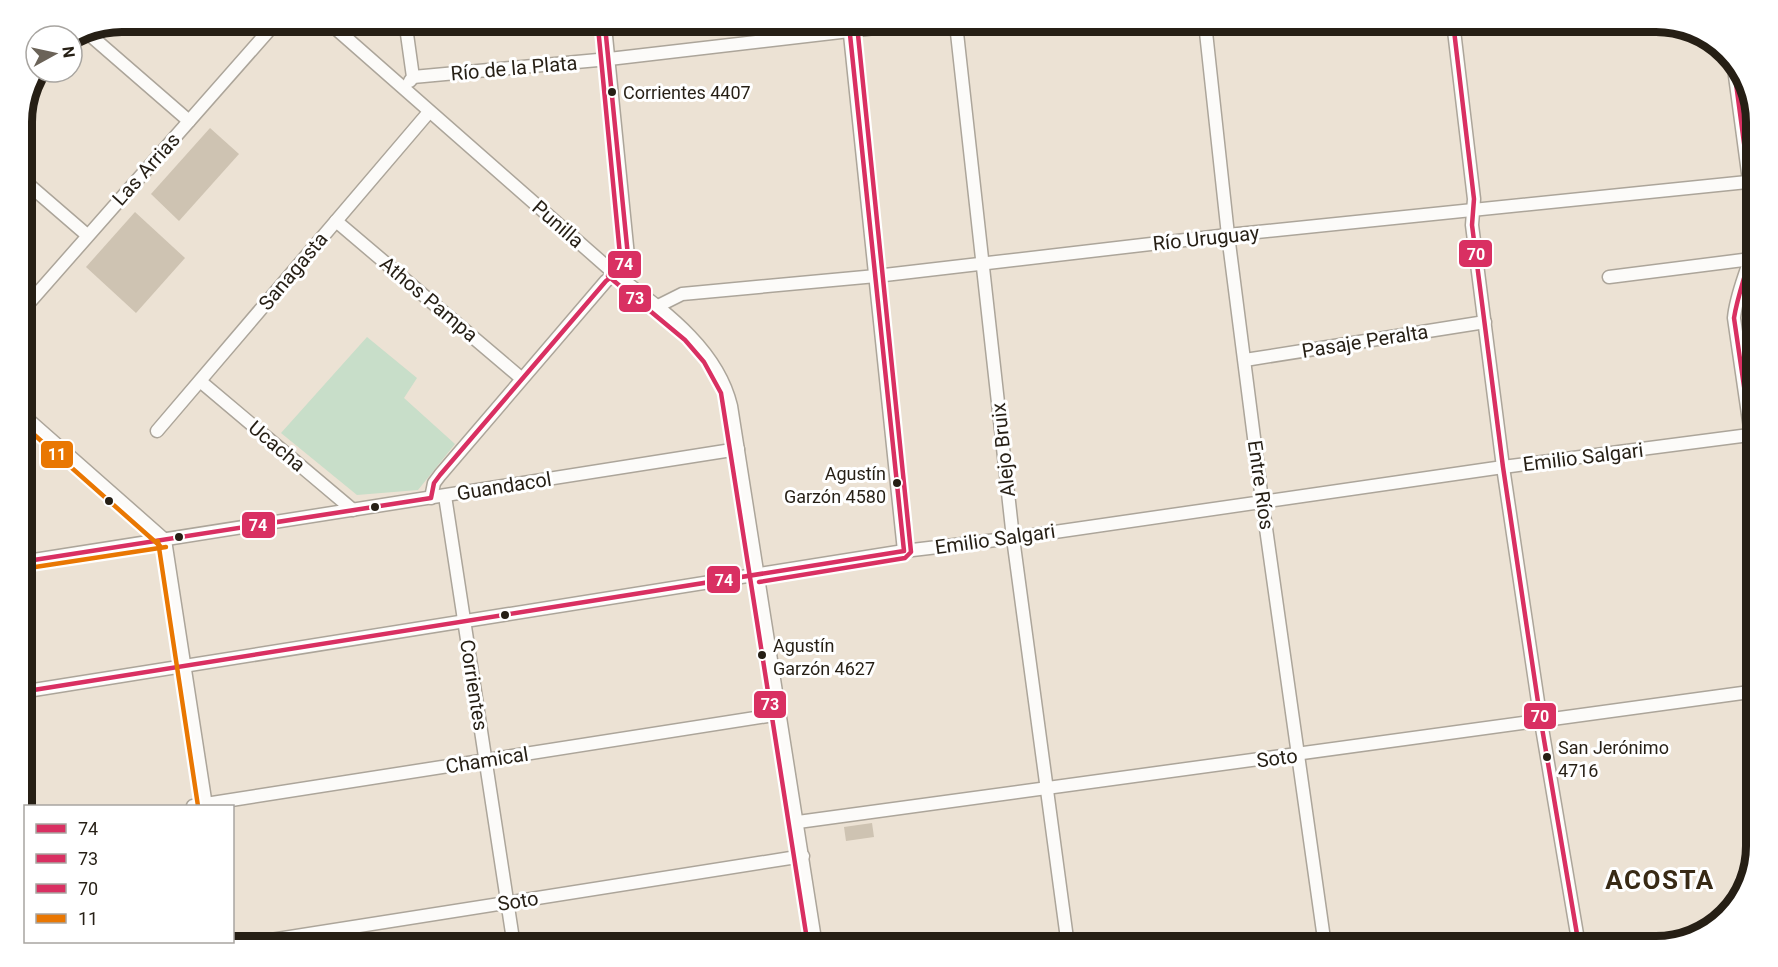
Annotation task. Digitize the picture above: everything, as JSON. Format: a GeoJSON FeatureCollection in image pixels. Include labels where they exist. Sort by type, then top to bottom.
{"type":"FeatureCollection","features":[{"type":"Feature","properties":{"kind":"street","name":"Las Arrias"},"geometry":{"type":"LineString","coordinates":[[32,299],[267,32]]}},
{"type":"Feature","properties":{"kind":"street","name":"Punilla"},"geometry":{"type":"LineString","coordinates":[[340,32],[615,274],[658,306],[709,357],[720,374],[728,391],[738,449],[815,936]]}},
{"type":"Feature","properties":{"kind":"street"},"geometry":{"type":"LineString","coordinates":[[405,89],[413,77],[407,32]]}},
{"type":"Feature","properties":{"kind":"street"},"geometry":{"type":"LineString","coordinates":[[431,498],[440,475],[606,281],[623,268],[628,256],[606,32]]}},
{"type":"Feature","properties":{"kind":"street","name":"Río de la Plata"},"geometry":{"type":"LineString","coordinates":[[413,77],[609,59],[819,32]]}},
{"type":"Feature","properties":{"kind":"street"},"geometry":{"type":"LineString","coordinates":[[850,32],[904,551]]}},
{"type":"Feature","properties":{"kind":"street","name":"Alejo Bruix"},"geometry":{"type":"LineString","coordinates":[[957,32],[1012,538],[1067,936]]}},
{"type":"Feature","properties":{"kind":"street","name":"Entre Ríos"},"geometry":{"type":"LineString","coordinates":[[1206,32],[1228,235],[1262,500],[1324,936]]}},
{"type":"Feature","properties":{"kind":"street"},"geometry":{"type":"LineString","coordinates":[[1454,32],[1474,210],[1473,225],[1503,467],[1541,722],[1577,936]]}},
{"type":"Feature","properties":{"kind":"street"},"geometry":{"type":"LineString","coordinates":[[92,37],[189,121]]}},
{"type":"Feature","properties":{"kind":"street"},"geometry":{"type":"LineString","coordinates":[[1736,81],[1746,140]]}},
{"type":"Feature","properties":{"kind":"street","name":"Sanagasta"},"geometry":{"type":"LineString","coordinates":[[157,431],[429,112]]}},
{"type":"Feature","properties":{"kind":"street","name":"Río Uruguay"},"geometry":{"type":"LineString","coordinates":[[658,306],[682,294],[876,276],[1228,235],[1746,183]]}},
{"type":"Feature","properties":{"kind":"street"},"geometry":{"type":"LineString","coordinates":[[32,188],[87,235]]}},
{"type":"Feature","properties":{"kind":"street","name":"Athos Pampa"},"geometry":{"type":"LineString","coordinates":[[336,221],[521,378]]}},
{"type":"Feature","properties":{"kind":"street"},"geometry":{"type":"LineString","coordinates":[[1609,277],[1746,260]]}},
{"type":"Feature","properties":{"kind":"street"},"geometry":{"type":"LineString","coordinates":[[1746,274],[1736,303],[1734,318],[1746,388]]}},
{"type":"Feature","properties":{"kind":"street","name":"Pasaje Peralta"},"geometry":{"type":"LineString","coordinates":[[1245,360],[1485,322]]}},
{"type":"Feature","properties":{"kind":"street","name":"Ucacha"},"geometry":{"type":"LineString","coordinates":[[200,381],[353,510]]}},
{"type":"Feature","properties":{"kind":"street"},"geometry":{"type":"LineString","coordinates":[[32,423],[165,540],[206,805]]}},
{"type":"Feature","properties":{"kind":"street","name":"Emilio Salgari"},"geometry":{"type":"LineString","coordinates":[[32,690],[904,551],[1012,538],[1262,500],[1746,435]]}},
{"type":"Feature","properties":{"kind":"street","name":"Guandacol"},"geometry":{"type":"LineString","coordinates":[[32,560],[738,449]]}},
{"type":"Feature","properties":{"kind":"street","name":"Corrientes"},"geometry":{"type":"LineString","coordinates":[[445,496],[512,936]]}},
{"type":"Feature","properties":{"kind":"street","name":"Soto"},"geometry":{"type":"LineString","coordinates":[[798,822],[1299,756],[1746,693]]}},
{"type":"Feature","properties":{"kind":"street","name":"Chamical"},"geometry":{"type":"LineString","coordinates":[[212,805],[780,714]]}},
{"type":"Feature","properties":{"kind":"street","name":"Soto"},"geometry":{"type":"LineString","coordinates":[[297,936],[803,856]]}},
{"type":"Feature","properties":{"kind":"green space"},"geometry":{"type":"Polygon","coordinates":[[[367,337],[417,378],[404,398],[455,444],[418,490],[357,495],[281,433],[367,337]]]}},
{"type":"Feature","properties":{"kind":"building"},"geometry":{"type":"Polygon","coordinates":[[[210,128],[239,154],[179,221],[151,194],[210,128]]]}},
{"type":"Feature","properties":{"kind":"building"},"geometry":{"type":"Polygon","coordinates":[[[135,212],[185,258],[136,313],[86,267],[135,212]]]}},
{"type":"Feature","properties":{"kind":"building"},"geometry":{"type":"Polygon","coordinates":[[[872,823],[874,837],[846,841],[844,827],[872,823]]]}},
{"type":"Feature","properties":{"kind":"transit line","name":"73"},"geometry":{"type":"LineString","coordinates":[[598,32],[620,255],[617,263],[609,270],[608,276],[685,340],[704,362],[721,393],[806,936]]}},
{"type":"Feature","properties":{"kind":"transit line","name":"74"},"geometry":{"type":"LineString","coordinates":[[32,560],[431,498],[434,483],[440,475],[606,281],[623,268],[628,256],[606,32]]}},
{"type":"Feature","properties":{"kind":"transit line","name":"74"},"geometry":{"type":"LineString","coordinates":[[32,690],[904,551],[850,32]]}},
{"type":"Feature","properties":{"kind":"transit line","name":"73"},"geometry":{"type":"LineString","coordinates":[[759,582],[905,558],[911,552],[858,32]]}},
{"type":"Feature","properties":{"kind":"transit line","name":"70"},"geometry":{"type":"LineString","coordinates":[[1454,32],[1474,199],[1472,225],[1503,467],[1541,722],[1577,936]]}},
{"type":"Feature","properties":{"kind":"transit line","name":"70"},"geometry":{"type":"LineString","coordinates":[[1735,79],[1746,158]]}},
{"type":"Feature","properties":{"kind":"transit line","name":"70"},"geometry":{"type":"LineString","coordinates":[[1746,270],[1734,318],[1746,400]]}},
{"type":"Feature","properties":{"kind":"transit line","name":"11"},"geometry":{"type":"LineString","coordinates":[[32,433],[160,546]]}},
{"type":"Feature","properties":{"kind":"transit line","name":"11"},"geometry":{"type":"LineString","coordinates":[[158,541],[198,805]]}},
{"type":"Feature","properties":{"kind":"transit line","name":"11"},"geometry":{"type":"LineString","coordinates":[[32,567],[166,547]]}},
{"type":"Feature","properties":{"kind":"place","name":"Corrientes 4407"},"geometry":{"type":"Point","coordinates":[612,92]}},
{"type":"Feature","properties":{"kind":"place","name":"Agustín Garzón 4580"},"geometry":{"type":"Point","coordinates":[897,483]}},
{"type":"Feature","properties":{"kind":"place","name":"Agustín Garzón 4627"},"geometry":{"type":"Point","coordinates":[762,655]}},
{"type":"Feature","properties":{"kind":"place","name":"San Jerónimo 4716"},"geometry":{"type":"Point","coordinates":[1547,757]}},
{"type":"Feature","properties":{"kind":"district","name":"ACOSTA"},"geometry":{"type":"Point","coordinates":[1660,880]}}]}
